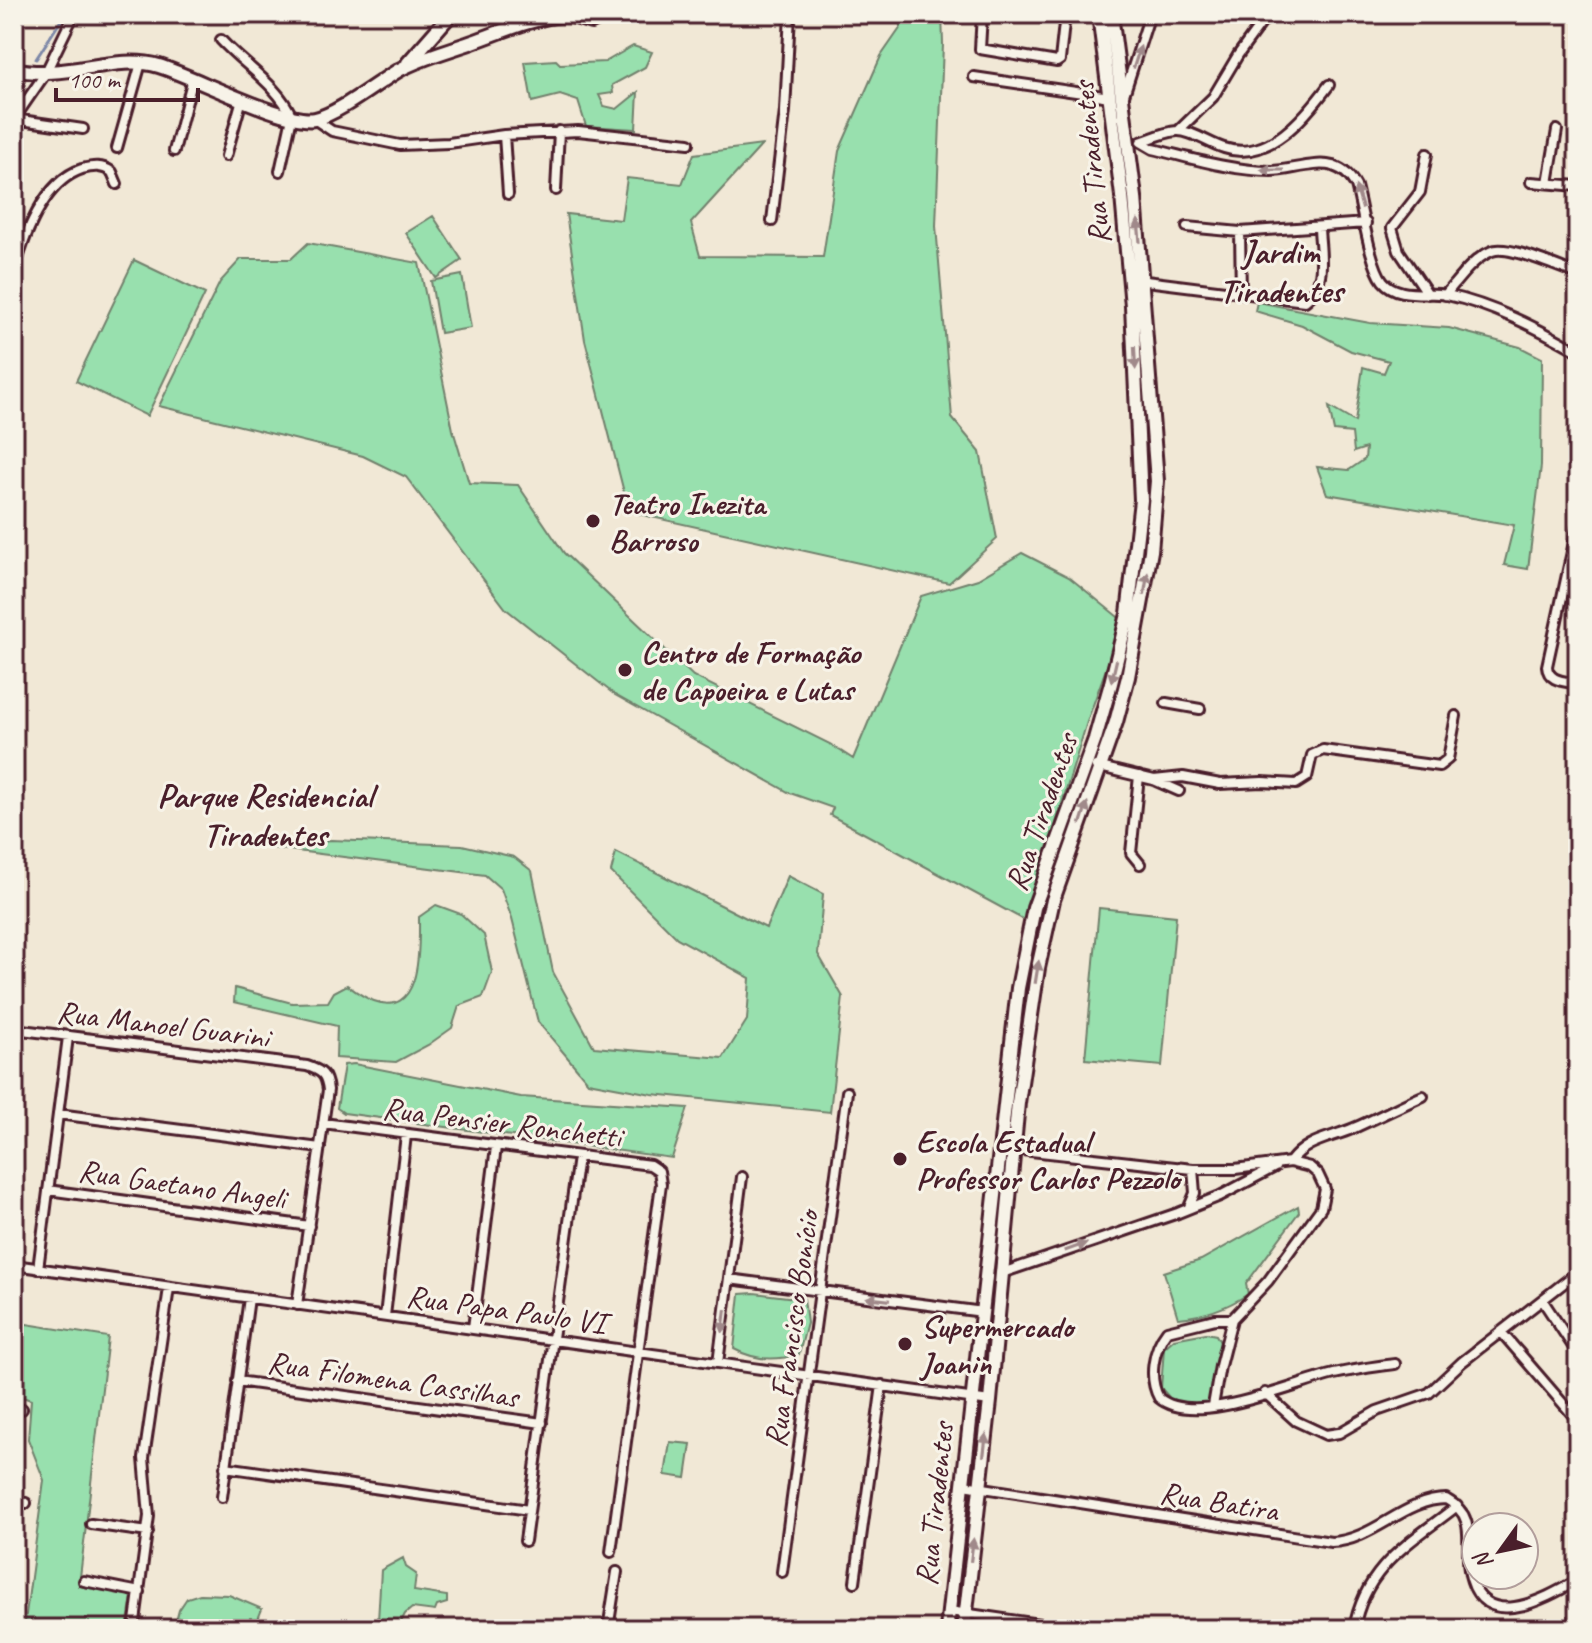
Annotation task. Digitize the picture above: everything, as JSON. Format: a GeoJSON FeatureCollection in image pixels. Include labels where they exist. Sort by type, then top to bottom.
{"type":"FeatureCollection","features":[{"type":"Feature","properties":{"kind":"street"},"geometry":{"type":"LineString","coordinates":[[74,14],[45,74],[14,119],[83,129]]}},
{"type":"Feature","properties":{"kind":"street"},"geometry":{"type":"LineString","coordinates":[[403,68],[451,14]]}},
{"type":"Feature","properties":{"kind":"street"},"geometry":{"type":"LineString","coordinates":[[314,119],[403,68],[437,53],[550,15],[566,14],[591,22],[608,14]]}},
{"type":"Feature","properties":{"kind":"street"},"geometry":{"type":"LineString","coordinates":[[772,221],[785,111],[790,14]]}},
{"type":"Feature","properties":{"kind":"street"},"geometry":{"type":"LineString","coordinates":[[982,14],[980,49],[1057,62],[1060,60],[1065,14]]}},
{"type":"Feature","properties":{"kind":"street","name":"Rua Tiradentes"},"geometry":{"type":"LineString","coordinates":[[964,1629],[990,1401],[1013,1149],[1029,1026],[1048,921],[1069,858],[1111,683],[1132,622],[1141,500],[1139,314],[1143,281],[1135,143],[1116,98],[1150,14]]}},
{"type":"Feature","properties":{"kind":"street"},"geometry":{"type":"LineString","coordinates":[[1135,143],[1179,130],[1213,97],[1268,14]]}},
{"type":"Feature","properties":{"kind":"street","name":"Rua Tiradentes"},"geometry":{"type":"LineString","coordinates":[[1103,15],[1116,98],[1129,279],[1139,314]]}},
{"type":"Feature","properties":{"kind":"street"},"geometry":{"type":"LineString","coordinates":[[430,38],[430,44],[437,53]]}},
{"type":"Feature","properties":{"kind":"street"},"geometry":{"type":"LineString","coordinates":[[221,40],[280,97],[292,117],[280,171]]}},
{"type":"Feature","properties":{"kind":"street"},"geometry":{"type":"LineString","coordinates":[[117,148],[141,63]]}},
{"type":"Feature","properties":{"kind":"street"},"geometry":{"type":"LineString","coordinates":[[14,69],[45,74],[141,63],[193,78],[292,117],[314,119],[332,131],[400,145],[559,131],[609,133],[689,143]]}},
{"type":"Feature","properties":{"kind":"street"},"geometry":{"type":"LineString","coordinates":[[974,77],[1116,98]]}},
{"type":"Feature","properties":{"kind":"street"},"geometry":{"type":"LineString","coordinates":[[174,151],[193,78]]}},
{"type":"Feature","properties":{"kind":"street"},"geometry":{"type":"LineString","coordinates":[[1179,130],[1226,149],[1240,152],[1257,148],[1299,123],[1329,85]]}},
{"type":"Feature","properties":{"kind":"street"},"geometry":{"type":"LineString","coordinates":[[226,156],[242,99]]}},
{"type":"Feature","properties":{"kind":"street"},"geometry":{"type":"LineString","coordinates":[[1548,183],[1557,130]]}},
{"type":"Feature","properties":{"kind":"street"},"geometry":{"type":"LineString","coordinates":[[556,190],[559,131]]}},
{"type":"Feature","properties":{"kind":"street"},"geometry":{"type":"LineString","coordinates":[[504,135],[508,194]]}},
{"type":"Feature","properties":{"kind":"street"},"geometry":{"type":"LineString","coordinates":[[1135,143],[1251,170],[1293,170],[1322,165],[1348,173],[1356,186],[1373,257],[1384,282],[1402,292],[1445,295],[1517,320],[1578,351]]}},
{"type":"Feature","properties":{"kind":"street"},"geometry":{"type":"LineString","coordinates":[[1427,154],[1420,192],[1394,221],[1392,234],[1399,251],[1428,294]]}},
{"type":"Feature","properties":{"kind":"street"},"geometry":{"type":"LineString","coordinates":[[14,272],[17,252],[42,205],[65,178],[85,168],[100,167],[112,172],[117,184]]}},
{"type":"Feature","properties":{"kind":"street"},"geometry":{"type":"LineString","coordinates":[[1531,182],[1578,186]]}},
{"type":"Feature","properties":{"kind":"street"},"geometry":{"type":"LineString","coordinates":[[1187,227],[1240,232],[1366,223]]}},
{"type":"Feature","properties":{"kind":"street"},"geometry":{"type":"LineString","coordinates":[[1129,279],[1298,301],[1310,298],[1318,289],[1320,280],[1319,228]]}},
{"type":"Feature","properties":{"kind":"street"},"geometry":{"type":"LineString","coordinates":[[1240,232],[1241,293]]}},
{"type":"Feature","properties":{"kind":"street"},"geometry":{"type":"LineString","coordinates":[[1445,295],[1474,262],[1495,249],[1508,250],[1578,274]]}},
{"type":"Feature","properties":{"kind":"street"},"geometry":{"type":"LineString","coordinates":[[1578,524],[1547,670],[1553,679],[1578,684]]}},
{"type":"Feature","properties":{"kind":"street"},"geometry":{"type":"LineString","coordinates":[[1166,703],[1200,709]]}},
{"type":"Feature","properties":{"kind":"street"},"geometry":{"type":"LineString","coordinates":[[1154,780],[1183,777],[1220,784],[1301,782],[1307,777],[1312,755],[1323,750],[1439,766],[1448,759],[1456,716]]}},
{"type":"Feature","properties":{"kind":"street"},"geometry":{"type":"LineString","coordinates":[[1092,765],[1154,780],[1179,791]]}},
{"type":"Feature","properties":{"kind":"street","name":"Rua Tiradentes"},"geometry":{"type":"LineString","coordinates":[[947,1629],[1015,1019],[1033,914],[1054,852],[1092,765]]}},
{"type":"Feature","properties":{"kind":"street"},"geometry":{"type":"LineString","coordinates":[[1139,776],[1131,853],[1140,864]]}},
{"type":"Feature","properties":{"kind":"street"},"geometry":{"type":"LineString","coordinates":[[1054,852],[1069,858]]}},
{"type":"Feature","properties":{"kind":"street"},"geometry":{"type":"LineString","coordinates":[[1033,914],[1048,921]]}},
{"type":"Feature","properties":{"kind":"street"},"geometry":{"type":"LineString","coordinates":[[1015,1019],[1029,1026]]}},
{"type":"Feature","properties":{"kind":"street","name":"Rua Manoel Guarini"},"geometry":{"type":"LineString","coordinates":[[14,1029],[307,1066],[322,1071],[326,1078],[328,1090],[323,1123]]}},
{"type":"Feature","properties":{"kind":"street"},"geometry":{"type":"LineString","coordinates":[[38,1269],[68,1037]]}},
{"type":"Feature","properties":{"kind":"street","name":"Rua Francisco Bonício"},"geometry":{"type":"LineString","coordinates":[[782,1572],[847,1092]]}},
{"type":"Feature","properties":{"kind":"street"},"geometry":{"type":"LineString","coordinates":[[1002,1273],[1220,1196],[1278,1165],[1312,1142],[1352,1129],[1423,1096]]}},
{"type":"Feature","properties":{"kind":"street"},"geometry":{"type":"LineString","coordinates":[[58,1114],[320,1148]]}},
{"type":"Feature","properties":{"kind":"street"},"geometry":{"type":"LineString","coordinates":[[297,1305],[323,1123]]}},
{"type":"Feature","properties":{"kind":"street","name":"Rua Pensier Ronchetti"},"geometry":{"type":"LineString","coordinates":[[323,1123],[654,1166],[661,1174],[661,1184],[639,1352]]}},
{"type":"Feature","properties":{"kind":"street"},"geometry":{"type":"LineString","coordinates":[[385,1316],[406,1135]]}},
{"type":"Feature","properties":{"kind":"street"},"geometry":{"type":"LineString","coordinates":[[473,1328],[496,1147]]}},
{"type":"Feature","properties":{"kind":"street"},"geometry":{"type":"LineString","coordinates":[[1013,1149],[1193,1169],[1278,1165],[1310,1167],[1318,1174],[1325,1189],[1321,1208],[1268,1281],[1232,1319],[1213,1406]]}},
{"type":"Feature","properties":{"kind":"street"},"geometry":{"type":"LineString","coordinates":[[525,1541],[578,1157]]}},
{"type":"Feature","properties":{"kind":"street"},"geometry":{"type":"LineString","coordinates":[[1188,1208],[1195,1193],[1193,1169]]}},
{"type":"Feature","properties":{"kind":"street"},"geometry":{"type":"LineString","coordinates":[[718,1363],[742,1177]]}},
{"type":"Feature","properties":{"kind":"street","name":"Rua Gaetano Angeli"},"geometry":{"type":"LineString","coordinates":[[48,1190],[309,1226]]}},
{"type":"Feature","properties":{"kind":"street","name":"Rua Papa Paulo VI"},"geometry":{"type":"LineString","coordinates":[[14,1265],[990,1401]]}},
{"type":"Feature","properties":{"kind":"street"},"geometry":{"type":"LineString","coordinates":[[1265,1393],[1296,1421],[1326,1435],[1339,1433],[1377,1411],[1429,1393],[1455,1368],[1578,1272]]}},
{"type":"Feature","properties":{"kind":"street"},"geometry":{"type":"LineString","coordinates":[[729,1279],[983,1312]]}},
{"type":"Feature","properties":{"kind":"street"},"geometry":{"type":"LineString","coordinates":[[134,1629],[148,1532],[144,1458],[169,1288]]}},
{"type":"Feature","properties":{"kind":"street"},"geometry":{"type":"LineString","coordinates":[[222,1497],[249,1298]]}},
{"type":"Feature","properties":{"kind":"street"},"geometry":{"type":"LineString","coordinates":[[1543,1301],[1578,1354]]}},
{"type":"Feature","properties":{"kind":"street"},"geometry":{"type":"LineString","coordinates":[[1232,1319],[1215,1319],[1167,1331],[1157,1348],[1153,1379],[1159,1398],[1176,1407],[1213,1406],[1334,1374],[1395,1364]]}},
{"type":"Feature","properties":{"kind":"street"},"geometry":{"type":"LineString","coordinates":[[1502,1333],[1578,1421]]}},
{"type":"Feature","properties":{"kind":"street"},"geometry":{"type":"LineString","coordinates":[[611,1552],[639,1352]]}},
{"type":"Feature","properties":{"kind":"street","name":"Rua Filomena Cassilhas"},"geometry":{"type":"LineString","coordinates":[[237,1381],[542,1423]]}},
{"type":"Feature","properties":{"kind":"street"},"geometry":{"type":"LineString","coordinates":[[855,1582],[882,1385]]}},
{"type":"Feature","properties":{"kind":"street"},"geometry":{"type":"LineString","coordinates":[[225,1467],[529,1510]]}},
{"type":"Feature","properties":{"kind":"street","name":"Rua Batira"},"geometry":{"type":"LineString","coordinates":[[964,1485],[1331,1542],[1352,1539],[1426,1502],[1446,1499],[1457,1506]]}},
{"type":"Feature","properties":{"kind":"street"},"geometry":{"type":"LineString","coordinates":[[14,1500],[26,1503]]}},
{"type":"Feature","properties":{"kind":"street"},"geometry":{"type":"LineString","coordinates":[[1354,1629],[1367,1586],[1380,1567],[1457,1506],[1466,1520],[1471,1579],[1477,1592],[1487,1601],[1505,1608],[1524,1607],[1578,1580]]}},
{"type":"Feature","properties":{"kind":"street"},"geometry":{"type":"LineString","coordinates":[[91,1524],[148,1532]]}},
{"type":"Feature","properties":{"kind":"street"},"geometry":{"type":"LineString","coordinates":[[608,1629],[617,1572]]}},
{"type":"Feature","properties":{"kind":"street"},"geometry":{"type":"LineString","coordinates":[[84,1581],[140,1592]]}},
{"type":"Feature","properties":{"kind":"street"},"geometry":{"type":"LineString","coordinates":[[949,1611],[1074,1629]]}},
{"type":"Feature","properties":{"kind":"green space"},"geometry":{"type":"Polygon","coordinates":[[[899,14],[942,14],[936,226],[952,418],[980,452],[997,539],[949,583],[629,512],[585,340],[566,214],[621,220],[627,178],[682,184],[694,154],[762,145],[691,223],[700,256],[823,257],[839,151],[881,56],[901,27],[899,14]]]}},
{"type":"Feature","properties":{"kind":"green space"},"geometry":{"type":"Polygon","coordinates":[[[633,46],[652,52],[645,67],[612,85],[613,93],[599,95],[604,106],[617,109],[638,92],[636,129],[586,126],[578,101],[560,95],[532,102],[525,62],[605,62],[633,46]]]}},
{"type":"Feature","properties":{"kind":"green space"},"geometry":{"type":"Polygon","coordinates":[[[433,216],[462,260],[436,278],[406,233],[433,216]]]}},
{"type":"Feature","properties":{"kind":"green space"},"geometry":{"type":"Polygon","coordinates":[[[308,243],[419,263],[453,430],[469,483],[518,485],[564,553],[693,676],[830,744],[853,759],[921,596],[978,579],[1022,553],[1069,577],[1123,621],[1087,722],[1026,921],[830,815],[833,808],[790,793],[615,695],[506,609],[406,477],[363,456],[159,406],[220,282],[241,259],[291,259],[308,243]]]}},
{"type":"Feature","properties":{"kind":"green space"},"geometry":{"type":"Polygon","coordinates":[[[134,260],[205,294],[147,416],[76,381],[134,260]]]}},
{"type":"Feature","properties":{"kind":"green space"},"geometry":{"type":"Polygon","coordinates":[[[462,275],[471,328],[440,333],[431,281],[462,275]]]}},
{"type":"Feature","properties":{"kind":"green space"},"geometry":{"type":"Polygon","coordinates":[[[1257,302],[1370,323],[1449,328],[1520,347],[1542,358],[1541,466],[1528,569],[1504,565],[1514,525],[1327,494],[1317,467],[1349,470],[1365,459],[1366,448],[1354,452],[1352,433],[1334,431],[1329,407],[1355,422],[1363,367],[1384,373],[1389,361],[1351,351],[1302,325],[1255,311],[1257,302]]]}},
{"type":"Feature","properties":{"kind":"green space"},"geometry":{"type":"Polygon","coordinates":[[[331,840],[462,845],[514,857],[532,871],[553,972],[594,1047],[723,1058],[747,1020],[750,978],[677,938],[611,872],[616,852],[766,928],[788,876],[823,894],[818,954],[843,997],[830,1112],[652,1094],[588,1082],[538,1022],[512,919],[501,889],[485,875],[273,848],[331,840]]]}},
{"type":"Feature","properties":{"kind":"green space"},"geometry":{"type":"Polygon","coordinates":[[[436,905],[461,914],[484,935],[492,972],[483,997],[459,1006],[452,1028],[396,1062],[336,1058],[337,1026],[234,1002],[235,988],[292,1003],[328,1002],[334,992],[347,985],[374,1001],[390,1004],[402,999],[410,990],[415,976],[419,917],[436,905]]]}},
{"type":"Feature","properties":{"kind":"green space"},"geometry":{"type":"Polygon","coordinates":[[[1099,908],[1176,916],[1162,1066],[1085,1059],[1099,908]]]}},
{"type":"Feature","properties":{"kind":"green space"},"geometry":{"type":"Polygon","coordinates":[[[354,1064],[521,1097],[688,1108],[672,1158],[344,1113],[337,1108],[344,1065],[354,1064]]]}},
{"type":"Feature","properties":{"kind":"green space"},"geometry":{"type":"Polygon","coordinates":[[[1298,1206],[1299,1212],[1246,1284],[1248,1294],[1215,1310],[1178,1318],[1164,1272],[1201,1260],[1298,1206]]]}},
{"type":"Feature","properties":{"kind":"green space"},"geometry":{"type":"Polygon","coordinates":[[[740,1294],[804,1299],[807,1323],[799,1354],[766,1358],[734,1349],[740,1294]]]}},
{"type":"Feature","properties":{"kind":"green space"},"geometry":{"type":"Polygon","coordinates":[[[14,1322],[108,1337],[79,1586],[132,1596],[127,1629],[24,1629],[44,1480],[28,1439],[31,1400],[14,1394],[14,1322]]]}},
{"type":"Feature","properties":{"kind":"green space"},"geometry":{"type":"Polygon","coordinates":[[[1206,1333],[1216,1335],[1221,1344],[1208,1403],[1176,1405],[1161,1388],[1164,1348],[1174,1339],[1206,1333]]]}},
{"type":"Feature","properties":{"kind":"green space"},"geometry":{"type":"Polygon","coordinates":[[[670,1442],[691,1444],[686,1478],[665,1475],[670,1442]]]}},
{"type":"Feature","properties":{"kind":"green space"},"geometry":{"type":"Polygon","coordinates":[[[403,1558],[406,1567],[416,1574],[414,1591],[447,1596],[447,1603],[437,1606],[435,1611],[412,1608],[398,1628],[378,1621],[381,1570],[403,1558]]]}},
{"type":"Feature","properties":{"kind":"green space"},"geometry":{"type":"Polygon","coordinates":[[[200,1594],[229,1595],[262,1609],[254,1629],[174,1629],[179,1610],[187,1598],[200,1594]]]}},
{"type":"Feature","properties":{"kind":"waterway"},"geometry":{"type":"LineString","coordinates":[[36,59],[65,14]]}},
{"type":"Feature","properties":{"kind":"waterway"},"geometry":{"type":"LineString","coordinates":[[14,93],[19,86]]}},
{"type":"Feature","properties":{"kind":"place","name":"Teatro Inezita Barroso"},"geometry":{"type":"Point","coordinates":[593,521]}},
{"type":"Feature","properties":{"kind":"place","name":"Centro de Formação de Capoeira e Lutas"},"geometry":{"type":"Point","coordinates":[625,670]}},
{"type":"Feature","properties":{"kind":"place","name":"Escola Estadual Professor Carlos Pezzolo"},"geometry":{"type":"Point","coordinates":[900,1159]}},
{"type":"Feature","properties":{"kind":"place","name":"Supermercado Joanin"},"geometry":{"type":"Point","coordinates":[905,1344]}},
{"type":"Feature","properties":{"kind":"district","name":"Jardim Tiradentes"},"geometry":{"type":"Point","coordinates":[1281,270]}},
{"type":"Feature","properties":{"kind":"district","name":"Parque Residencial Tiradentes"},"geometry":{"type":"Point","coordinates":[265,814]}}]}
